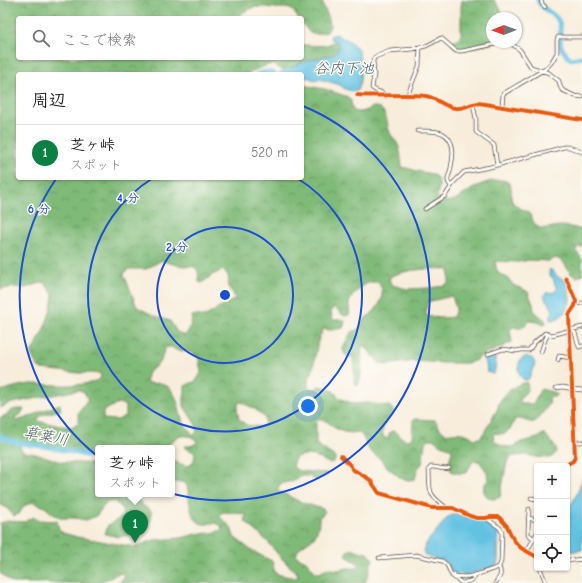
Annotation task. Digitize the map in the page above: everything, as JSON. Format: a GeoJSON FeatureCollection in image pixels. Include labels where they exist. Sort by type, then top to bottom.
{"type":"FeatureCollection","features":[{"type":"Feature","properties":{"kind":"street"},"geometry":{"type":"LineString","coordinates":[[541,0],[545,7]]}},
{"type":"Feature","properties":{"kind":"street"},"geometry":{"type":"LineString","coordinates":[[502,107],[503,94],[545,69],[551,63],[556,56],[557,40],[561,37],[582,37]]}},
{"type":"Feature","properties":{"kind":"street"},"geometry":{"type":"LineString","coordinates":[[386,96],[372,88],[374,58],[390,51],[413,49],[428,45],[440,38],[456,51],[486,46]]}},
{"type":"Feature","properties":{"kind":"street"},"geometry":{"type":"LineString","coordinates":[[407,96],[419,66],[420,47]]}},
{"type":"Feature","properties":{"kind":"street"},"geometry":{"type":"LineString","coordinates":[[517,48],[530,67],[547,72],[559,81],[562,90],[575,96],[582,97]]}},
{"type":"Feature","properties":{"kind":"street"},"geometry":{"type":"LineString","coordinates":[[357,95],[429,96],[447,106],[454,108],[463,108],[473,104],[485,104],[582,120]]}},
{"type":"Feature","properties":{"kind":"street"},"geometry":{"type":"LineString","coordinates":[[473,104],[476,119],[476,132],[494,145],[497,165]]}},
{"type":"Feature","properties":{"kind":"street"},"geometry":{"type":"LineString","coordinates":[[417,131],[439,132],[449,140],[453,147],[450,172],[447,178],[448,183],[451,186]]}},
{"type":"Feature","properties":{"kind":"street"},"geometry":{"type":"LineString","coordinates":[[425,209],[445,196],[451,186],[464,172],[497,165],[564,147],[569,147],[582,152]]}},
{"type":"Feature","properties":{"kind":"street"},"geometry":{"type":"LineString","coordinates":[[566,278],[576,300],[576,304],[569,315],[572,329],[579,347],[582,346]]}},
{"type":"Feature","properties":{"kind":"street"},"geometry":{"type":"LineString","coordinates":[[576,304],[582,303]]}},
{"type":"Feature","properties":{"kind":"street"},"geometry":{"type":"LineString","coordinates":[[488,354],[503,349],[516,351],[529,350],[545,333],[552,335],[582,327]]}},
{"type":"Feature","properties":{"kind":"street"},"geometry":{"type":"LineString","coordinates":[[568,463],[574,459],[571,358],[572,329]]}},
{"type":"Feature","properties":{"kind":"street"},"geometry":{"type":"LineString","coordinates":[[541,352],[548,334]]}},
{"type":"Feature","properties":{"kind":"street"},"geometry":{"type":"LineString","coordinates":[[558,360],[560,356],[571,358]]}},
{"type":"Feature","properties":{"kind":"street"},"geometry":{"type":"LineString","coordinates":[[556,388],[563,387],[582,390]]}},
{"type":"Feature","properties":{"kind":"street"},"geometry":{"type":"LineString","coordinates":[[574,442],[582,442]]}},
{"type":"Feature","properties":{"kind":"street"},"geometry":{"type":"LineString","coordinates":[[341,456],[352,469],[371,481],[379,493],[432,508],[458,510],[477,518],[486,518],[490,516],[499,517],[507,526],[513,539],[518,545],[534,556]]}},
{"type":"Feature","properties":{"kind":"street"},"geometry":{"type":"LineString","coordinates":[[447,508],[431,493],[429,469],[436,466],[444,470],[449,468]]}},
{"type":"Feature","properties":{"kind":"street"},"geometry":{"type":"LineString","coordinates":[[527,552],[534,539],[528,534],[529,509]]}},
{"type":"Feature","properties":{"kind":"street"},"geometry":{"type":"LineString","coordinates":[[486,518],[500,528],[502,532],[501,562],[499,567],[500,577],[496,582]]}},
{"type":"Feature","properties":{"kind":"street"},"geometry":{"type":"LineString","coordinates":[[528,518],[534,519]]}},
{"type":"Feature","properties":{"kind":"street"},"geometry":{"type":"LineString","coordinates":[[379,558],[416,555],[442,561],[447,565],[452,576],[462,583],[473,579],[475,575]]}},
{"type":"Feature","properties":{"kind":"street"},"geometry":{"type":"LineString","coordinates":[[570,561],[582,560]]}},
{"type":"Feature","properties":{"kind":"street"},"geometry":{"type":"LineString","coordinates":[[451,574],[461,577],[475,575],[499,567]]}},
{"type":"Feature","properties":{"kind":"street"},"geometry":{"type":"LineString","coordinates":[[541,571],[546,583]]}},
{"type":"Feature","properties":{"kind":"green space"},"geometry":{"type":"Polygon","coordinates":[[[0,0],[321,0],[329,19],[330,26],[327,32],[317,34],[310,33],[304,26],[304,16],[297,16],[291,8],[266,7],[254,7],[240,14],[240,16],[16,16],[16,60],[304,60],[304,45],[327,45],[335,41],[338,42],[339,47],[332,56],[321,57],[293,66],[288,71],[268,65],[252,72],[16,72],[16,180],[304,180],[304,85],[325,89],[348,97],[355,112],[364,111],[375,107],[380,108],[386,117],[390,133],[398,146],[402,167],[433,174],[439,183],[437,198],[452,201],[482,184],[498,180],[506,181],[509,183],[511,188],[512,201],[518,207],[529,213],[534,223],[540,228],[564,226],[582,230],[582,247],[577,247],[576,251],[582,259],[582,275],[578,277],[572,275],[563,262],[555,258],[549,261],[495,261],[497,271],[501,275],[508,278],[513,285],[528,292],[534,311],[545,320],[546,323],[544,325],[538,322],[528,321],[522,328],[513,327],[510,330],[512,342],[493,351],[487,352],[474,361],[467,363],[444,363],[414,361],[385,365],[379,363],[364,345],[362,346],[361,351],[361,373],[357,386],[354,383],[353,357],[346,355],[343,349],[352,332],[359,328],[364,320],[377,308],[382,295],[381,286],[378,282],[370,282],[358,290],[349,302],[349,315],[343,315],[334,307],[331,311],[332,319],[345,320],[344,326],[343,328],[331,330],[323,329],[318,341],[312,373],[308,379],[308,386],[314,389],[320,386],[332,390],[341,399],[355,404],[368,403],[389,406],[394,410],[384,425],[384,438],[388,438],[391,431],[397,433],[403,439],[410,440],[412,437],[413,420],[415,419],[435,420],[440,429],[445,433],[461,433],[467,434],[474,439],[480,438],[498,408],[501,400],[513,387],[527,383],[528,389],[520,399],[522,404],[532,404],[541,389],[556,393],[557,395],[549,398],[550,403],[536,421],[530,422],[515,419],[511,428],[506,433],[495,433],[493,435],[496,442],[502,446],[508,447],[538,438],[545,434],[556,448],[556,453],[549,458],[528,455],[512,456],[507,462],[500,497],[495,499],[488,497],[483,491],[488,480],[487,472],[479,461],[473,461],[466,473],[451,471],[450,458],[452,449],[439,444],[433,439],[429,439],[425,443],[422,464],[418,468],[415,479],[402,479],[369,450],[362,435],[357,432],[349,433],[340,431],[326,421],[318,419],[316,421],[316,444],[335,457],[334,462],[329,463],[314,456],[306,455],[296,457],[293,465],[299,471],[327,473],[327,476],[319,478],[318,480],[312,479],[310,476],[302,476],[296,480],[280,484],[277,490],[301,502],[323,509],[325,512],[319,518],[318,528],[315,535],[300,548],[296,556],[306,561],[316,573],[320,573],[328,568],[337,570],[359,568],[359,564],[346,556],[347,551],[353,549],[367,553],[373,560],[365,583],[119,583],[125,576],[123,573],[95,583],[12,583],[0,573],[0,523],[8,521],[25,522],[33,517],[38,520],[57,521],[59,529],[63,533],[77,537],[135,547],[154,540],[181,538],[222,530],[221,525],[216,523],[202,524],[196,519],[191,508],[187,486],[183,482],[175,482],[175,462],[187,466],[194,460],[195,454],[184,447],[190,446],[197,442],[197,440],[190,436],[181,436],[168,445],[95,445],[95,456],[24,442],[20,447],[23,452],[32,453],[63,462],[95,464],[95,497],[140,497],[138,498],[142,505],[151,511],[151,519],[146,527],[137,533],[119,537],[105,534],[108,525],[117,520],[123,514],[121,507],[114,501],[107,502],[96,516],[86,520],[62,518],[53,514],[45,507],[33,502],[24,506],[19,514],[13,516],[8,509],[0,505],[0,418],[16,409],[24,409],[21,414],[14,418],[16,421],[60,404],[61,410],[41,415],[37,421],[73,427],[79,423],[78,414],[88,399],[84,392],[79,390],[8,404],[0,408],[0,391],[30,384],[86,384],[101,378],[100,373],[78,373],[42,369],[37,366],[31,354],[48,319],[53,294],[44,282],[25,288],[16,287],[0,289],[0,0]],[[162,260],[146,269],[128,269],[124,274],[137,307],[170,321],[177,332],[185,336],[191,326],[192,316],[196,315],[204,317],[235,299],[233,293],[228,287],[228,276],[223,270],[212,275],[202,283],[199,282],[198,271],[195,267],[182,266],[162,260]],[[427,269],[405,272],[391,276],[389,280],[392,285],[407,289],[444,286],[449,282],[449,269],[427,269]],[[452,296],[427,302],[426,316],[442,318],[453,317],[456,309],[452,296]],[[166,347],[161,361],[147,374],[146,382],[161,383],[171,389],[176,397],[183,421],[193,435],[197,432],[196,425],[184,406],[184,398],[185,386],[196,381],[201,373],[199,359],[194,354],[176,350],[172,347],[166,347]],[[239,402],[237,410],[239,419],[246,425],[261,427],[265,424],[265,418],[255,409],[241,402],[239,402]],[[119,403],[103,411],[103,419],[118,420],[126,415],[126,406],[119,403]],[[224,512],[220,514],[220,517],[231,527],[234,537],[252,551],[272,561],[275,573],[295,578],[299,576],[267,541],[244,520],[246,516],[245,514],[224,512]]]}},
{"type":"Feature","properties":{"kind":"green space"},"geometry":{"type":"Polygon","coordinates":[[[462,0],[494,0],[500,8],[502,12],[486,12],[486,45],[458,50],[452,45],[452,41],[461,36],[462,0]]]}},
{"type":"Feature","properties":{"kind":"water","name":"谷内下池"},"geometry":{"type":"Polygon","coordinates":[[[337,34],[341,38],[347,39],[359,51],[360,83],[356,92],[320,79],[314,80],[304,76],[304,72],[291,71],[293,66],[332,55],[339,47],[338,42],[331,39],[330,36],[337,34]]]}},
{"type":"Feature","properties":{"kind":"water"},"geometry":{"type":"Polygon","coordinates":[[[549,270],[552,270],[558,277],[566,280],[569,287],[570,300],[568,307],[562,316],[550,320],[553,310],[549,302],[546,301],[544,295],[546,293],[555,292],[558,287],[555,285],[553,278],[550,276],[549,270]]]}},
{"type":"Feature","properties":{"kind":"water"},"geometry":{"type":"Polygon","coordinates":[[[490,354],[494,356],[496,360],[493,374],[487,372],[486,363],[484,360],[490,354]]]}},
{"type":"Feature","properties":{"kind":"water"},"geometry":{"type":"Polygon","coordinates":[[[526,356],[533,359],[535,364],[528,380],[522,378],[519,373],[520,360],[526,356]]]}},
{"type":"Feature","properties":{"kind":"water"},"geometry":{"type":"Polygon","coordinates":[[[582,479],[582,550],[570,552],[570,507],[577,494],[582,479]]]}},
{"type":"Feature","properties":{"kind":"water"},"geometry":{"type":"Polygon","coordinates":[[[455,514],[485,520],[498,530],[498,561],[496,566],[463,576],[462,574],[453,573],[444,561],[425,556],[423,550],[428,541],[448,517],[455,514]]]}},
{"type":"Feature","properties":{"kind":"waterway"},"geometry":{"type":"LineString","coordinates":[[538,0],[544,9],[558,20],[560,26],[561,46],[565,53],[571,59],[582,57]]}},
{"type":"Feature","properties":{"kind":"waterway","name":"草葉川"},"geometry":{"type":"LineString","coordinates":[[0,436],[18,443],[54,448],[89,456]]}},
{"type":"Feature","properties":{"kind":"cycle path"},"geometry":{"type":"LineString","coordinates":[[357,95],[426,96],[447,106],[455,108],[462,108],[482,103],[582,120]]}},
{"type":"Feature","properties":{"kind":"cycle path"},"geometry":{"type":"LineString","coordinates":[[566,278],[576,301],[575,306],[569,315],[575,457],[573,461],[569,463]]}},
{"type":"Feature","properties":{"kind":"cycle path"},"geometry":{"type":"LineString","coordinates":[[341,456],[352,469],[369,479],[379,493],[432,508],[453,508],[477,518],[499,517],[507,526],[513,539],[518,545],[534,555]]}},
{"type":"Feature","properties":{"kind":"place","name":"芝ヶ峠"},"geometry":{"type":"Point","coordinates":[135,543]}}]}
